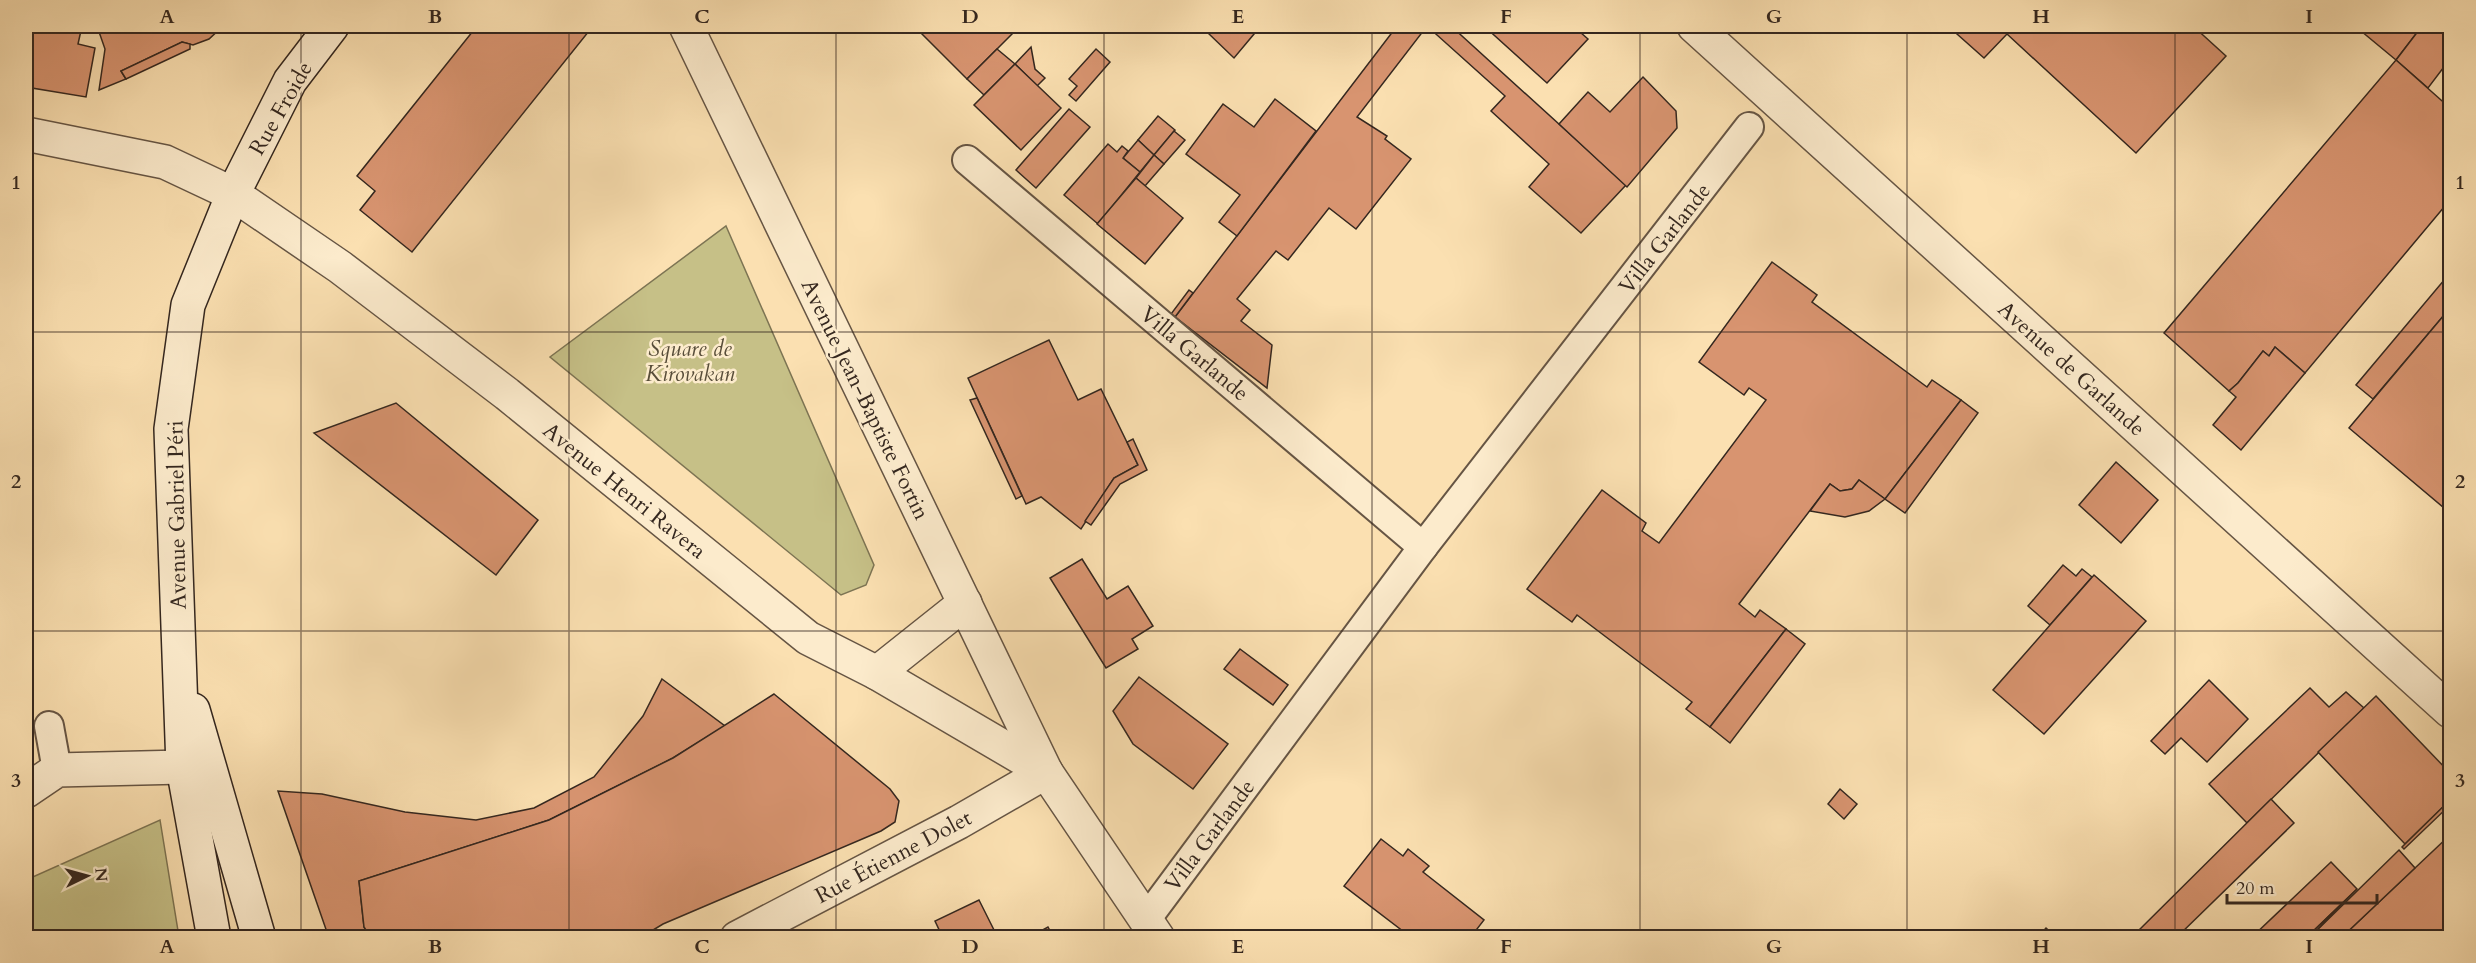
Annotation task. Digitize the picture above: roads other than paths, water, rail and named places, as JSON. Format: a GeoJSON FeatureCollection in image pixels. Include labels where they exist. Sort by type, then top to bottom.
{"type":"FeatureCollection","features":[{"type":"Feature","properties":{"kind":"street","name":"Rue Froide"},"geometry":{"type":"LineString","coordinates":[[232,195],[290,81],[332,26]]}},
{"type":"Feature","properties":{"kind":"street","name":"Avenue Jean-Baptiste Fortin"},"geometry":{"type":"LineString","coordinates":[[686,26],[1046,772]]}},
{"type":"Feature","properties":{"kind":"street","name":"Avenue de Garlande"},"geometry":{"type":"LineString","coordinates":[[1694,26],[2451,711]]}},
{"type":"Feature","properties":{"kind":"street","name":"Avenue Henri Ravera"},"geometry":{"type":"LineString","coordinates":[[26,134],[165,162],[232,195],[340,267],[498,387],[807,638],[877,673],[1046,772],[1152,929]]}},
{"type":"Feature","properties":{"kind":"street","name":"Avenue Gabriel Péri"},"geometry":{"type":"LineString","coordinates":[[214,938],[183,766],[171,429],[188,305],[232,195]]}},
{"type":"Feature","properties":{"kind":"street"},"geometry":{"type":"LineString","coordinates":[[877,673],[965,603]]}},
{"type":"Feature","properties":{"kind":"street","name":"Avenue Gabriel Péri"},"geometry":{"type":"LineString","coordinates":[[180,665],[259,938]]}},
{"type":"Feature","properties":{"kind":"street"},"geometry":{"type":"LineString","coordinates":[[26,790],[57,770],[183,766]]}},
{"type":"Feature","properties":{"kind":"street","name":"Rue Étienne Dolet"},"geometry":{"type":"LineString","coordinates":[[737,938],[959,822],[1046,772]]}},
{"type":"Feature","properties":{"kind":"lane","name":"Villa Garlande"},"geometry":{"type":"LineString","coordinates":[[1152,929],[1423,547],[1749,128]]}},
{"type":"Feature","properties":{"kind":"lane","name":"Villa Garlande"},"geometry":{"type":"LineString","coordinates":[[967,160],[1423,547]]}},
{"type":"Feature","properties":{"kind":"lane"},"geometry":{"type":"LineString","coordinates":[[49,726],[57,770]]}},
{"type":"Feature","properties":{"kind":"park label","name":"Square de Kirovakan"},"geometry":{"type":"Point","coordinates":[690,360]}}]}
